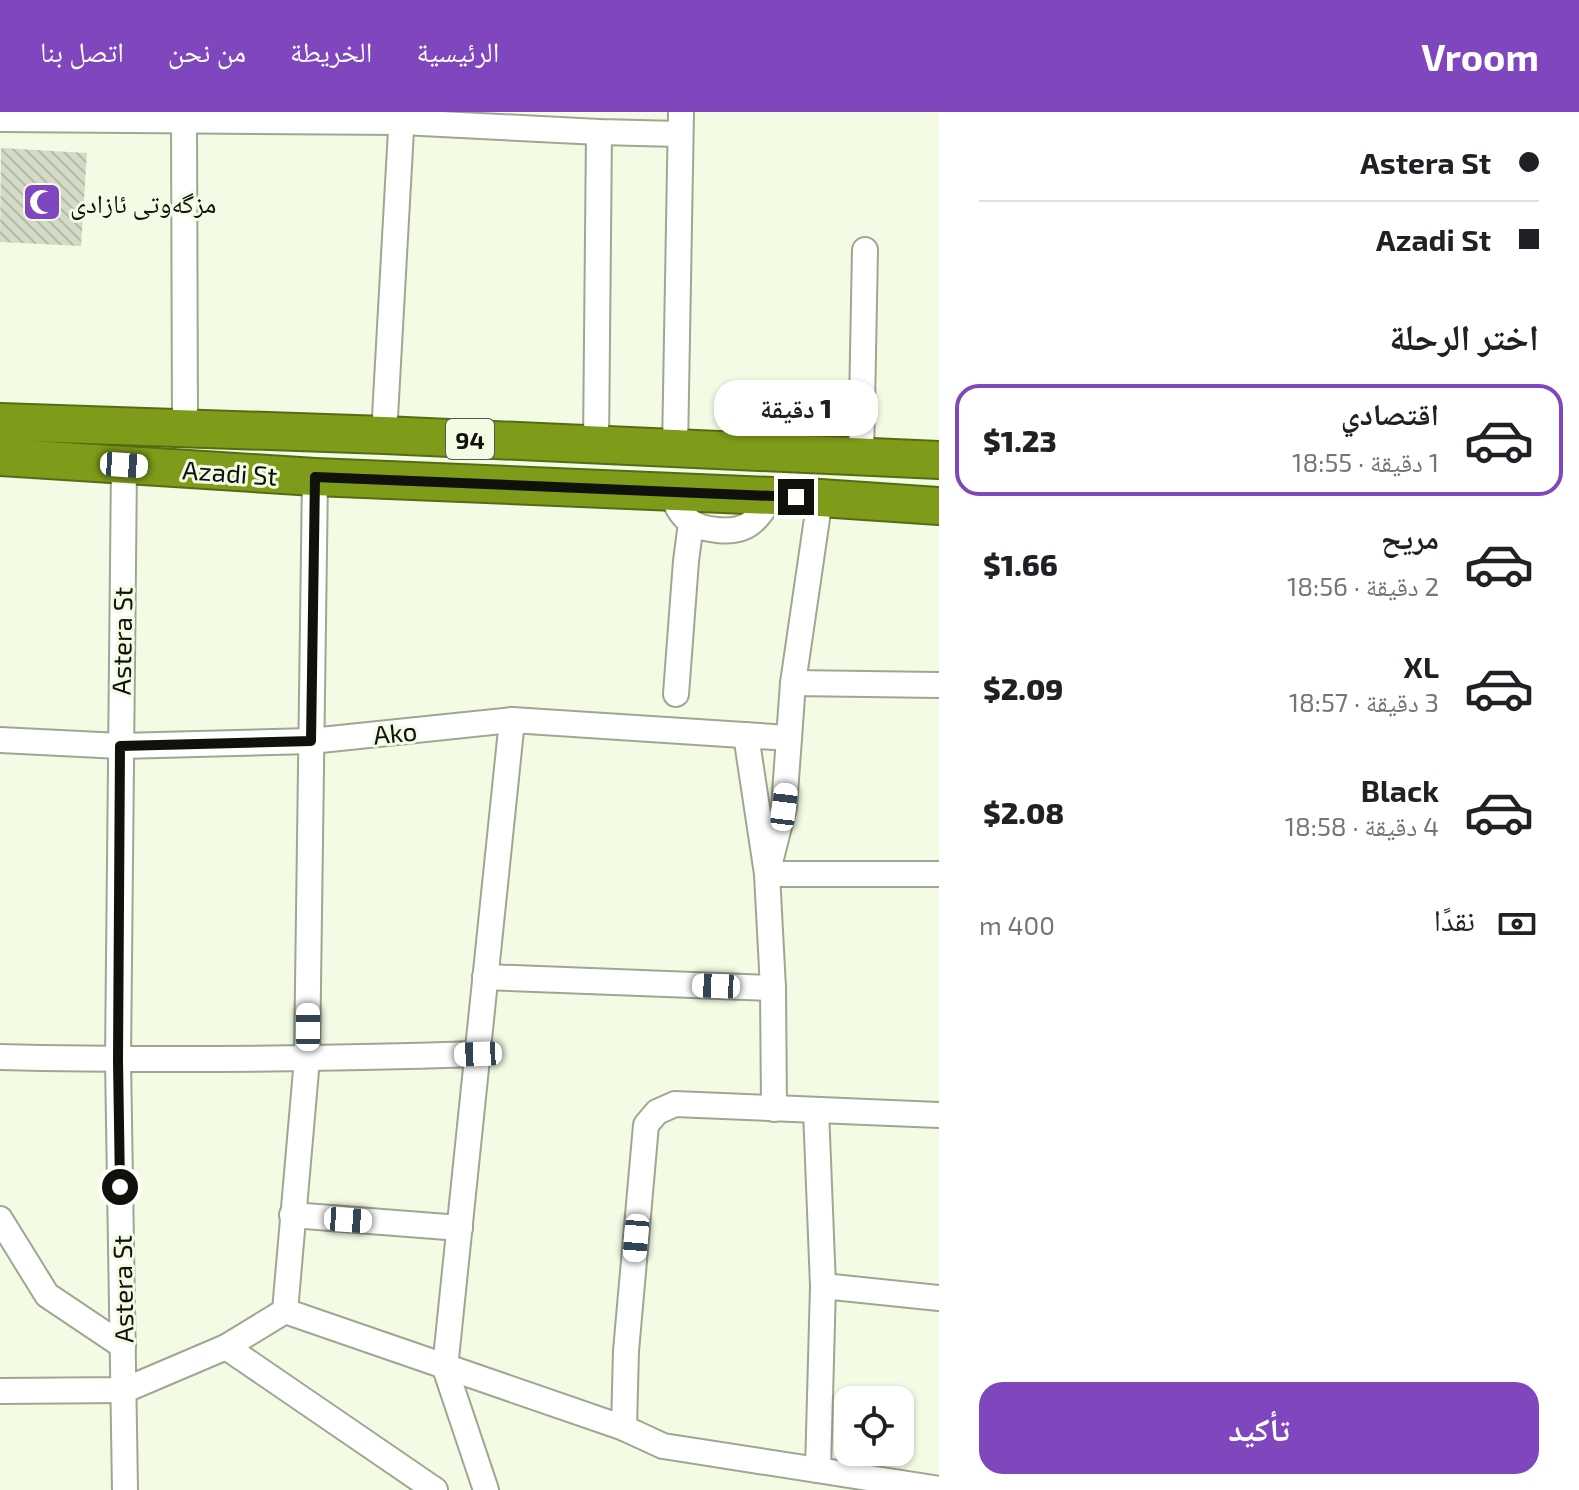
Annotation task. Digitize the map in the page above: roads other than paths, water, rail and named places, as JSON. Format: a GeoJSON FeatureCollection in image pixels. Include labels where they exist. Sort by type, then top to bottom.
{"type":"FeatureCollection","features":[{"type":"Feature","properties":{"kind":"highway","name":"Azadi St"},"geometry":{"type":"LineString","coordinates":[[0,422],[384,435],[939,460]]}},
{"type":"Feature","properties":{"kind":"highway","name":"Azadi St"},"geometry":{"type":"LineString","coordinates":[[0,457],[315,477],[820,498],[939,506]]}},
{"type":"Feature","properties":{"kind":"street"},"geometry":{"type":"LineString","coordinates":[[384,435],[402,117]]}},
{"type":"Feature","properties":{"kind":"street"},"geometry":{"type":"LineString","coordinates":[[0,119],[402,117],[599,132],[680,123],[675,449]]}},
{"type":"Feature","properties":{"kind":"street"},"geometry":{"type":"LineString","coordinates":[[184,120],[185,430]]}},
{"type":"Feature","properties":{"kind":"street"},"geometry":{"type":"LineString","coordinates":[[596,444],[599,132]]}},
{"type":"Feature","properties":{"kind":"street"},"geometry":{"type":"LineString","coordinates":[[861,457],[865,250]]}},
{"type":"Feature","properties":{"kind":"street","name":"Astera St"},"geometry":{"type":"LineString","coordinates":[[124,465],[118,1060],[126,1490]]}},
{"type":"Feature","properties":{"kind":"street"},"geometry":{"type":"LineString","coordinates":[[285,1311],[307,1059],[315,477]]}},
{"type":"Feature","properties":{"kind":"street"},"geometry":{"type":"LineString","coordinates":[[672,493],[679,513],[691,523],[723,531],[744,528],[753,522],[773,496]]}},
{"type":"Feature","properties":{"kind":"street"},"geometry":{"type":"LineString","coordinates":[[767,874],[784,807],[793,683],[820,498]]}},
{"type":"Feature","properties":{"kind":"street"},"geometry":{"type":"LineString","coordinates":[[676,694],[691,523]]}},
{"type":"Feature","properties":{"kind":"street"},"geometry":{"type":"LineString","coordinates":[[793,683],[939,685]]}},
{"type":"Feature","properties":{"kind":"street"},"geometry":{"type":"LineString","coordinates":[[486,1490],[445,1368],[512,720]]}},
{"type":"Feature","properties":{"kind":"street","name":"Ako"},"geometry":{"type":"LineString","coordinates":[[0,740],[120,746],[311,741],[512,720],[789,738]]}},
{"type":"Feature","properties":{"kind":"street"},"geometry":{"type":"LineString","coordinates":[[746,735],[767,874],[773,988],[774,1109]]}},
{"type":"Feature","properties":{"kind":"street"},"geometry":{"type":"LineString","coordinates":[[767,874],[939,874]]}},
{"type":"Feature","properties":{"kind":"street"},"geometry":{"type":"LineString","coordinates":[[485,977],[773,988]]}},
{"type":"Feature","properties":{"kind":"street"},"geometry":{"type":"LineString","coordinates":[[0,1057],[307,1059],[478,1054]]}},
{"type":"Feature","properties":{"kind":"street"},"geometry":{"type":"LineString","coordinates":[[624,1428],[626,1351],[646,1125],[657,1112],[675,1104],[939,1115]]}},
{"type":"Feature","properties":{"kind":"street"},"geometry":{"type":"LineString","coordinates":[[816,1110],[823,1286],[818,1470]]}},
{"type":"Feature","properties":{"kind":"street"},"geometry":{"type":"LineString","coordinates":[[292,1215],[460,1228]]}},
{"type":"Feature","properties":{"kind":"street"},"geometry":{"type":"LineString","coordinates":[[0,1219],[47,1295],[123,1346]]}},
{"type":"Feature","properties":{"kind":"street"},"geometry":{"type":"LineString","coordinates":[[823,1286],[939,1298]]}},
{"type":"Feature","properties":{"kind":"street"},"geometry":{"type":"LineString","coordinates":[[0,1391],[125,1390],[226,1347],[285,1311]]}},
{"type":"Feature","properties":{"kind":"street"},"geometry":{"type":"LineString","coordinates":[[285,1311],[624,1428],[663,1446],[939,1489]]}},
{"type":"Feature","properties":{"kind":"street"},"geometry":{"type":"LineString","coordinates":[[226,1347],[435,1490]]}},
{"type":"Feature","properties":{"kind":"place","name":"مزگەوتی ئازادی"},"geometry":{"type":"Point","coordinates":[42,202]}}]}
